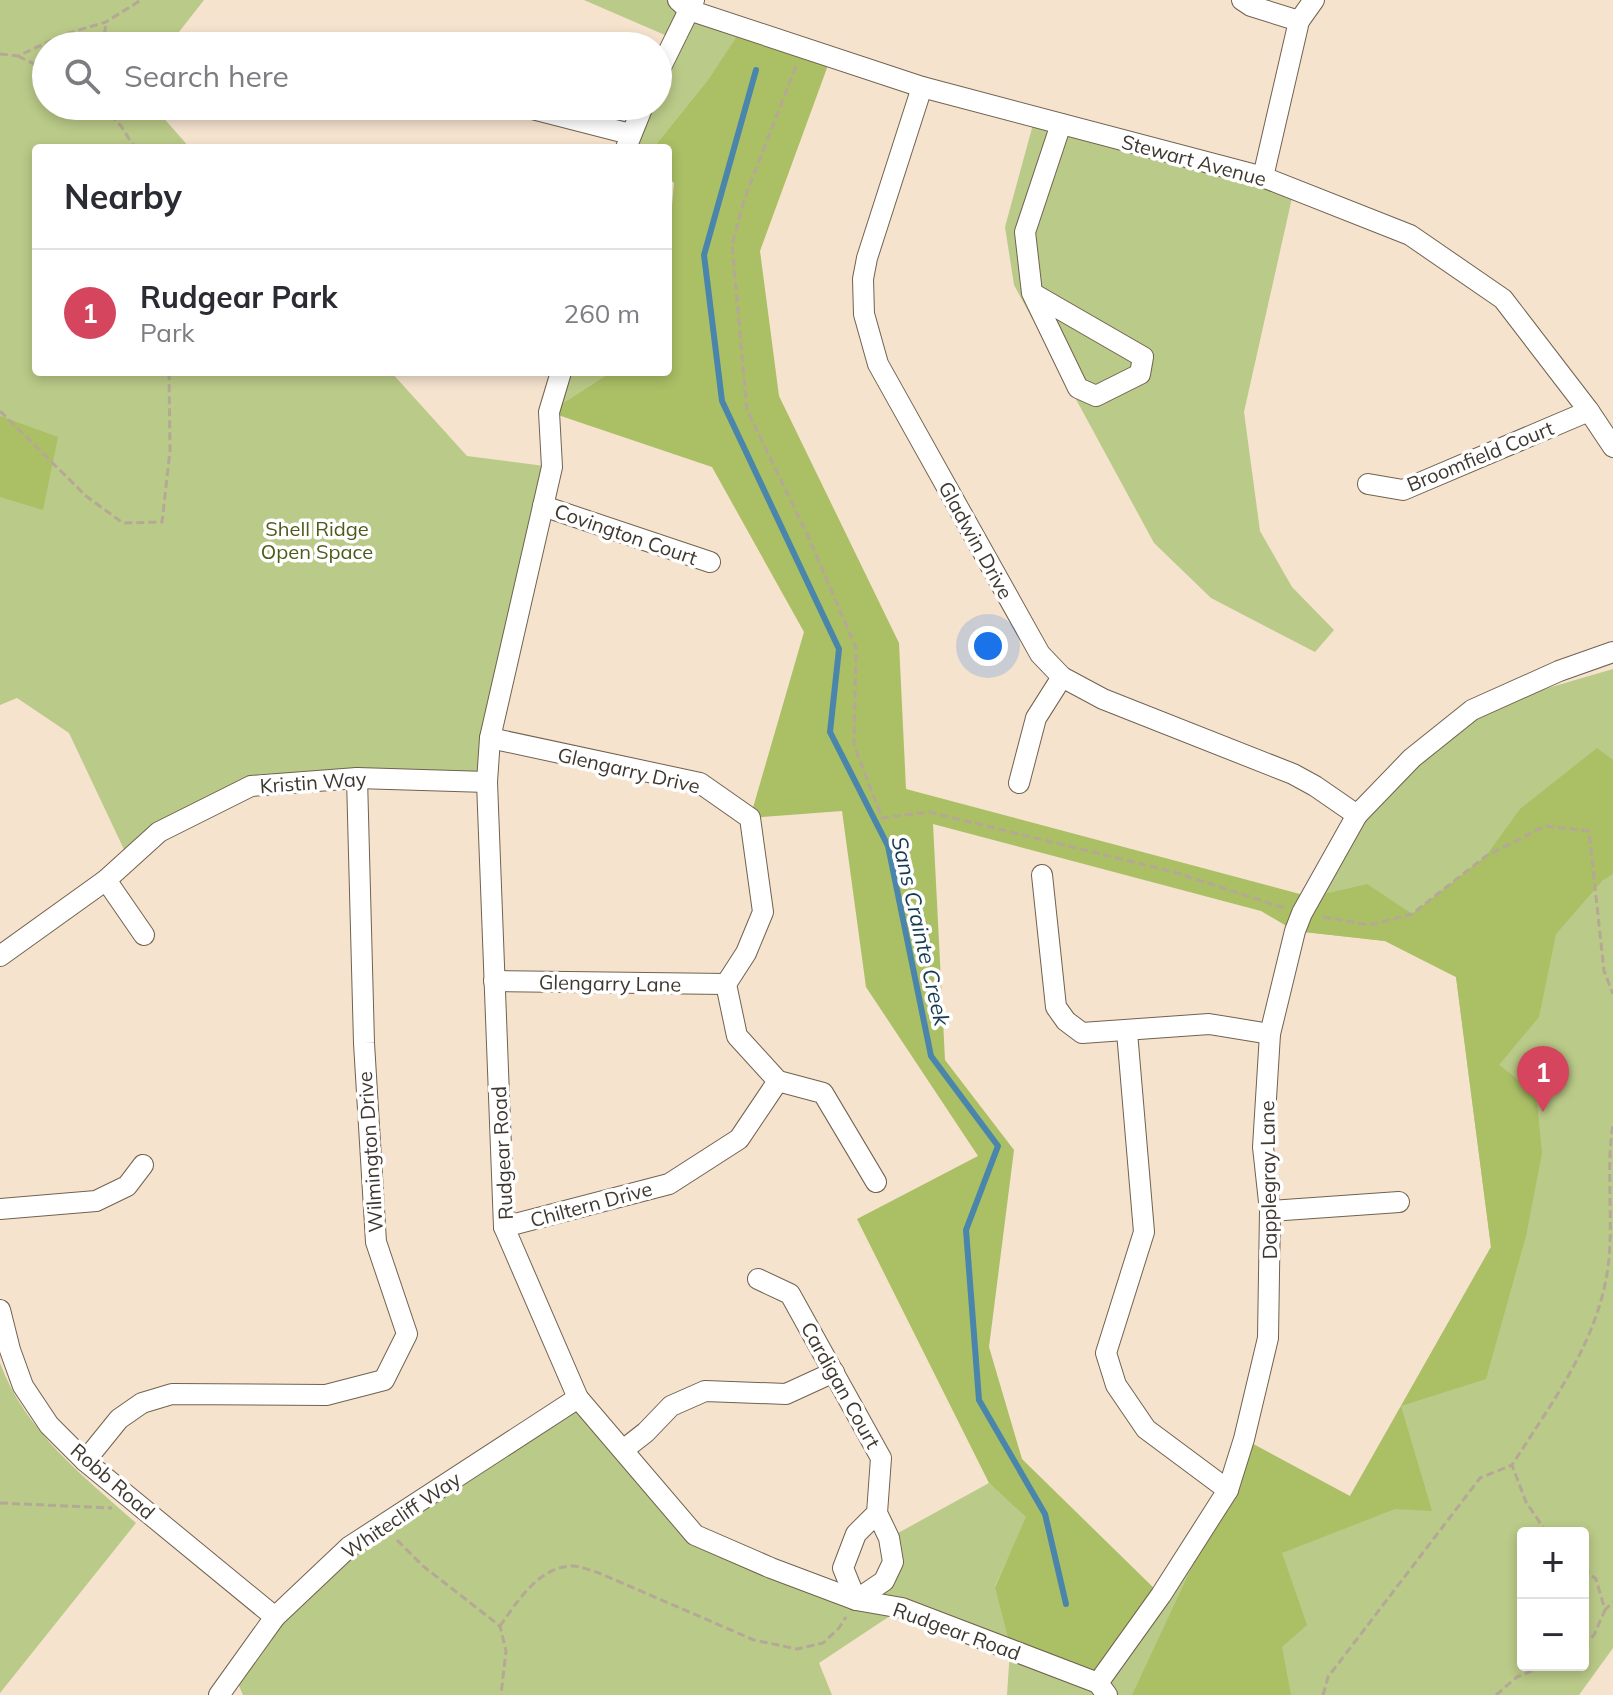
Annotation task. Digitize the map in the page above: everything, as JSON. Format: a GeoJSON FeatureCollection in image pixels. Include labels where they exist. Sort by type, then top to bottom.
{"type":"FeatureCollection","features":[{"type":"Feature","properties":{"kind":"street"},"geometry":{"type":"LineString","coordinates":[[1242,0],[1251,6],[1299,21]]}},
{"type":"Feature","properties":{"kind":"street"},"geometry":{"type":"LineString","coordinates":[[1263,177],[1299,21],[1314,0]]}},
{"type":"Feature","properties":{"kind":"street"},"geometry":{"type":"LineString","coordinates":[[672,39],[687,3]]}},
{"type":"Feature","properties":{"kind":"street","name":"Stewart Avenue"},"geometry":{"type":"LineString","coordinates":[[687,3],[922,87],[1263,177],[1410,235],[1503,299],[1613,447]]}},
{"type":"Feature","properties":{"kind":"street","name":"Gladwin Drive"},"geometry":{"type":"LineString","coordinates":[[922,87],[867,258],[862,299],[870,340],[878,364],[1040,654],[1062,677],[1103,699],[1293,774],[1357,815]]}},
{"type":"Feature","properties":{"kind":"street"},"geometry":{"type":"LineString","coordinates":[[564,120],[628,141],[637,120]]}},
{"type":"Feature","properties":{"kind":"street"},"geometry":{"type":"LineString","coordinates":[[1032,293],[1143,357],[1140,374],[1096,396],[1078,388],[1032,293],[1025,232],[1061,124]]}},
{"type":"Feature","properties":{"kind":"street","name":"Rudgear Road"},"geometry":{"type":"LineString","coordinates":[[560,376],[549,412],[552,467],[490,738],[487,782],[504,1227],[578,1398],[695,1535],[856,1600],[902,1608],[1103,1689]]}},
{"type":"Feature","properties":{"kind":"street","name":"Broomfield Court"},"geometry":{"type":"LineString","coordinates":[[1368,484],[1403,490],[1589,411]]}},
{"type":"Feature","properties":{"kind":"street","name":"Covington Court"},"geometry":{"type":"LineString","coordinates":[[543,506],[710,562]]}},
{"type":"Feature","properties":{"kind":"street","name":"Dapplegray Lane"},"geometry":{"type":"LineString","coordinates":[[1103,1689],[1228,1490],[1244,1439],[1268,1338],[1270,1211],[1263,1147],[1270,1034],[1302,913],[1357,815],[1412,758],[1472,710],[1559,671],[1613,652]]}},
{"type":"Feature","properties":{"kind":"street"},"geometry":{"type":"LineString","coordinates":[[1019,783],[1036,718],[1062,677]]}},
{"type":"Feature","properties":{"kind":"street","name":"Glengarry Drive"},"geometry":{"type":"LineString","coordinates":[[490,738],[700,783],[750,818],[763,912],[746,953],[726,984]]}},
{"type":"Feature","properties":{"kind":"street","name":"Kristin Way"},"geometry":{"type":"LineString","coordinates":[[0,956],[106,880],[159,832],[251,786],[357,778],[487,782]]}},
{"type":"Feature","properties":{"kind":"street","name":"Wilmington Drive"},"geometry":{"type":"LineString","coordinates":[[85,1461],[119,1419],[142,1403],[172,1394],[326,1395],[384,1380],[407,1334],[376,1242],[364,1043],[357,778]]}},
{"type":"Feature","properties":{"kind":"street"},"geometry":{"type":"LineString","coordinates":[[1042,875],[1056,1007],[1066,1021],[1082,1033],[1209,1024],[1270,1034]]}},
{"type":"Feature","properties":{"kind":"street"},"geometry":{"type":"LineString","coordinates":[[106,880],[144,935]]}},
{"type":"Feature","properties":{"kind":"street","name":"Glengarry Lane"},"geometry":{"type":"LineString","coordinates":[[494,981],[726,984]]}},
{"type":"Feature","properties":{"kind":"street"},"geometry":{"type":"LineString","coordinates":[[726,984],[737,1036],[778,1081],[823,1093],[876,1182]]}},
{"type":"Feature","properties":{"kind":"street"},"geometry":{"type":"LineString","coordinates":[[1127,1032],[1144,1232],[1106,1353],[1116,1385],[1146,1429],[1228,1490]]}},
{"type":"Feature","properties":{"kind":"street","name":"Chiltern Drive"},"geometry":{"type":"LineString","coordinates":[[504,1227],[669,1184],[739,1139],[778,1081]]}},
{"type":"Feature","properties":{"kind":"street"},"geometry":{"type":"LineString","coordinates":[[0,1209],[96,1201],[127,1186],[143,1165]]}},
{"type":"Feature","properties":{"kind":"street"},"geometry":{"type":"LineString","coordinates":[[1270,1211],[1399,1202]]}},
{"type":"Feature","properties":{"kind":"street","name":"Cardigan Court"},"geometry":{"type":"LineString","coordinates":[[758,1279],[790,1294],[881,1458],[877,1513],[889,1538],[893,1562],[884,1581],[856,1600]]}},
{"type":"Feature","properties":{"kind":"street","name":"Robb Road"},"geometry":{"type":"LineString","coordinates":[[0,1310],[23,1386],[49,1425],[85,1461],[275,1617]]}},
{"type":"Feature","properties":{"kind":"street"},"geometry":{"type":"LineString","coordinates":[[623,1450],[671,1406],[705,1391],[786,1394],[834,1372]]}},
{"type":"Feature","properties":{"kind":"street","name":"Whitecliff Way"},"geometry":{"type":"LineString","coordinates":[[219,1695],[275,1617],[349,1547],[578,1398]]}},
{"type":"Feature","properties":{"kind":"street"},"geometry":{"type":"LineString","coordinates":[[856,1600],[843,1568],[856,1534],[877,1513]]}},
{"type":"Feature","properties":{"kind":"path"},"geometry":{"type":"LineString","coordinates":[[72,32],[106,22],[141,0]]}},
{"type":"Feature","properties":{"kind":"path"},"geometry":{"type":"LineString","coordinates":[[105,32],[106,22]]}},
{"type":"Feature","properties":{"kind":"path"},"geometry":{"type":"LineString","coordinates":[[18,56],[32,49]]}},
{"type":"Feature","properties":{"kind":"path"},"geometry":{"type":"LineString","coordinates":[[0,54],[18,56],[32,63]]}},
{"type":"Feature","properties":{"kind":"path"},"geometry":{"type":"LineString","coordinates":[[115,120],[132,144]]}},
{"type":"Feature","properties":{"kind":"path"},"geometry":{"type":"LineString","coordinates":[[0,411],[86,496],[123,523],[162,522],[170,451],[169,376]]}},
{"type":"Feature","properties":{"kind":"path"},"geometry":{"type":"LineString","coordinates":[[1323,1695],[1328,1677],[1480,1478],[1512,1465],[1589,1337],[1604,1293],[1609,1258],[1613,1124]]}},
{"type":"Feature","properties":{"kind":"path"},"geometry":{"type":"LineString","coordinates":[[1512,1465],[1526,1502],[1543,1527]]}},
{"type":"Feature","properties":{"kind":"path"},"geometry":{"type":"LineString","coordinates":[[0,1503],[107,1509],[137,1503]]}},
{"type":"Feature","properties":{"kind":"path"},"geometry":{"type":"LineString","coordinates":[[382,1525],[423,1566],[500,1626],[506,1651],[501,1695]]}},
{"type":"Feature","properties":{"kind":"path"},"geometry":{"type":"LineString","coordinates":[[500,1626],[522,1595],[547,1573],[574,1566],[599,1573],[754,1640],[797,1649],[823,1643],[839,1628],[856,1600]]}},
{"type":"Feature","properties":{"kind":"path"},"geometry":{"type":"LineString","coordinates":[[1589,1573],[1596,1579],[1605,1610]]}},
{"type":"Feature","properties":{"kind":"path"},"geometry":{"type":"LineString","coordinates":[[1589,1640],[1605,1610],[1613,1602]]}},
{"type":"Feature","properties":{"kind":"path"},"geometry":{"type":"LineString","coordinates":[[1496,1695],[1517,1677],[1532,1671]]}},
{"type":"Feature","properties":{"kind":"green space","name":"Shell Ridge Open Space"},"geometry":{"type":"Polygon","coordinates":[[[0,0],[204,0],[179,32],[32,32],[32,120],[165,120],[186,144],[32,144],[32,376],[395,376],[467,456],[552,467],[487,782],[251,786],[129,860],[69,733],[17,698],[0,705],[0,0]]]}},
{"type":"Feature","properties":{"kind":"green space"},"geometry":{"type":"Polygon","coordinates":[[[584,0],[694,0],[742,28],[707,81],[656,144],[628,144],[637,120],[672,120],[674,39],[672,32],[658,32],[584,0]]]}},
{"type":"Feature","properties":{"kind":"green space"},"geometry":{"type":"Polygon","coordinates":[[[742,28],[831,57],[760,251],[779,396],[899,643],[906,789],[1311,897],[1367,884],[1412,914],[1486,856],[1520,809],[1597,748],[1613,760],[1613,874],[1603,880],[1556,934],[1539,1017],[1499,1065],[1536,1093],[1542,1153],[1526,1236],[1486,1379],[1401,1406],[1432,1511],[1395,1509],[1282,1553],[1307,1625],[1282,1647],[1291,1695],[1132,1695],[1228,1490],[1244,1439],[1350,1496],[1491,1247],[1456,977],[1385,941],[1295,931],[1261,911],[933,824],[945,1060],[1014,1150],[989,1347],[1022,1459],[1161,1595],[1098,1683],[1011,1649],[995,1587],[1026,1517],[989,1483],[857,1219],[978,1156],[866,987],[842,811],[750,818],[804,632],[712,467],[549,412],[605,376],[672,376],[672,144],[656,144],[707,81],[742,28]]]}},
{"type":"Feature","properties":{"kind":"green space"},"geometry":{"type":"Polygon","coordinates":[[[1035,117],[1294,189],[1244,412],[1260,531],[1292,587],[1334,630],[1315,652],[1211,598],[1154,543],[1014,285],[1005,227],[1035,117]]]}},
{"type":"Feature","properties":{"kind":"green space"},"geometry":{"type":"Polygon","coordinates":[[[560,376],[605,376],[549,412],[560,376]]]}},
{"type":"Feature","properties":{"kind":"green space"},"geometry":{"type":"Polygon","coordinates":[[[0,416],[58,437],[43,510],[0,497],[0,416]]]}},
{"type":"Feature","properties":{"kind":"green space"},"geometry":{"type":"Polygon","coordinates":[[[1613,669],[1613,1648],[1579,1695],[1007,1695],[1010,1649],[902,1608],[819,1663],[832,1695],[243,1695],[234,1674],[349,1547],[578,1398],[695,1535],[856,1600],[884,1580],[889,1538],[989,1483],[1027,1517],[995,1586],[1098,1683],[1228,1490],[1350,1496],[1491,1247],[1456,977],[1385,941],[1295,931],[1357,815],[1472,710],[1613,669]]]}},
{"type":"Feature","properties":{"kind":"green space"},"geometry":{"type":"Polygon","coordinates":[[[0,1363],[24,1410],[40,1431],[76,1470],[136,1523],[0,1693],[0,1363]]]}},
{"type":"Feature","properties":{"kind":"waterway","name":"Sans Crainte Creek"},"geometry":{"type":"LineString","coordinates":[[756,70],[704,255],[722,401],[839,649],[830,732],[888,846],[931,1056],[998,1146],[966,1230],[979,1400],[1045,1514],[1066,1604]]}},
{"type":"Feature","properties":{"kind":"place","name":"Rudgear Park"},"geometry":{"type":"Point","coordinates":[1543,1112]}}]}
